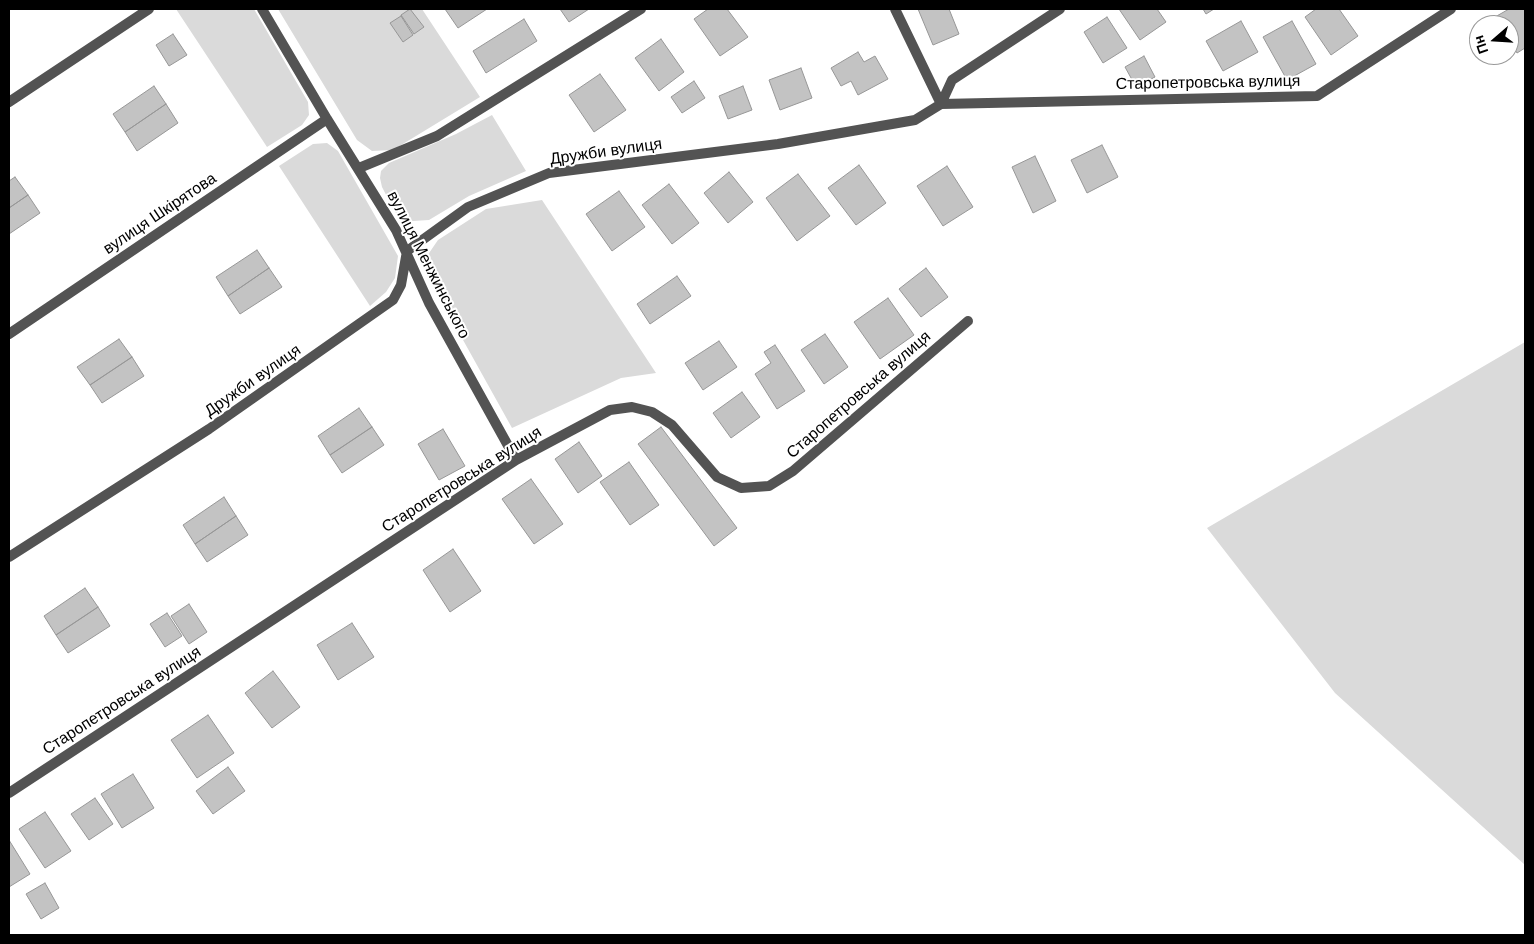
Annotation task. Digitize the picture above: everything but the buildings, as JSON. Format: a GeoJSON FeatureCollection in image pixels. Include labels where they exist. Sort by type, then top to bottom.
{"type":"FeatureCollection","features":[{"type":"Feature","properties":{"kind":"street"},"geometry":{"type":"LineString","coordinates":[[9,102],[149,9]]}},
{"type":"Feature","properties":{"kind":"street","name":"вулиця Менжинського"},"geometry":{"type":"LineString","coordinates":[[262,9],[396,230],[429,303],[516,460]]}},
{"type":"Feature","properties":{"kind":"street"},"geometry":{"type":"LineString","coordinates":[[359,168],[437,136],[641,9]]}},
{"type":"Feature","properties":{"kind":"street"},"geometry":{"type":"LineString","coordinates":[[895,9],[941,104]]}},
{"type":"Feature","properties":{"kind":"street"},"geometry":{"type":"LineString","coordinates":[[941,104],[952,80],[1060,9]]}},
{"type":"Feature","properties":{"kind":"street","name":"Старопетровська вулиця"},"geometry":{"type":"LineString","coordinates":[[941,104],[1317,96],[1451,9]]}},
{"type":"Feature","properties":{"kind":"street","name":"Дружби вулиця"},"geometry":{"type":"LineString","coordinates":[[9,557],[209,429],[393,300],[401,285],[407,251],[468,207],[549,174],[778,144],[915,120],[941,104]]}},
{"type":"Feature","properties":{"kind":"street","name":"вулиця Шкірятова"},"geometry":{"type":"LineString","coordinates":[[9,334],[327,119]]}},
{"type":"Feature","properties":{"kind":"street","name":"Старопетровська вулиця"},"geometry":{"type":"LineString","coordinates":[[9,793],[516,460],[610,410],[632,407],[652,412],[672,426],[717,477],[741,488],[768,486],[793,472],[968,321]]}},
{"type":"Feature","properties":{"kind":"shaded area"},"geometry":{"type":"Polygon","coordinates":[[[176,9],[254,9],[308,102],[309,115],[302,125],[267,147],[176,9]]]}},
{"type":"Feature","properties":{"kind":"shaded area"},"geometry":{"type":"Polygon","coordinates":[[[278,9],[422,9],[480,97],[393,150],[372,151],[357,140],[278,9]]]}},
{"type":"Feature","properties":{"kind":"shaded area"},"geometry":{"type":"Polygon","coordinates":[[[492,115],[526,171],[469,196],[429,220],[406,220],[395,212],[382,187],[380,178],[381,171],[389,163],[456,134],[492,115]]]}},
{"type":"Feature","properties":{"kind":"shaded area"},"geometry":{"type":"Polygon","coordinates":[[[327,143],[338,151],[398,256],[395,278],[386,292],[370,306],[279,166],[313,144],[327,143]]]}},
{"type":"Feature","properties":{"kind":"shaded area"},"geometry":{"type":"Polygon","coordinates":[[[542,200],[656,373],[621,378],[512,428],[438,295],[425,259],[438,240],[486,209],[542,200]]]}},
{"type":"Feature","properties":{"kind":"shaded area"},"geometry":{"type":"Polygon","coordinates":[[[1525,342],[1525,865],[1335,693],[1207,528],[1525,342]]]}}]}
